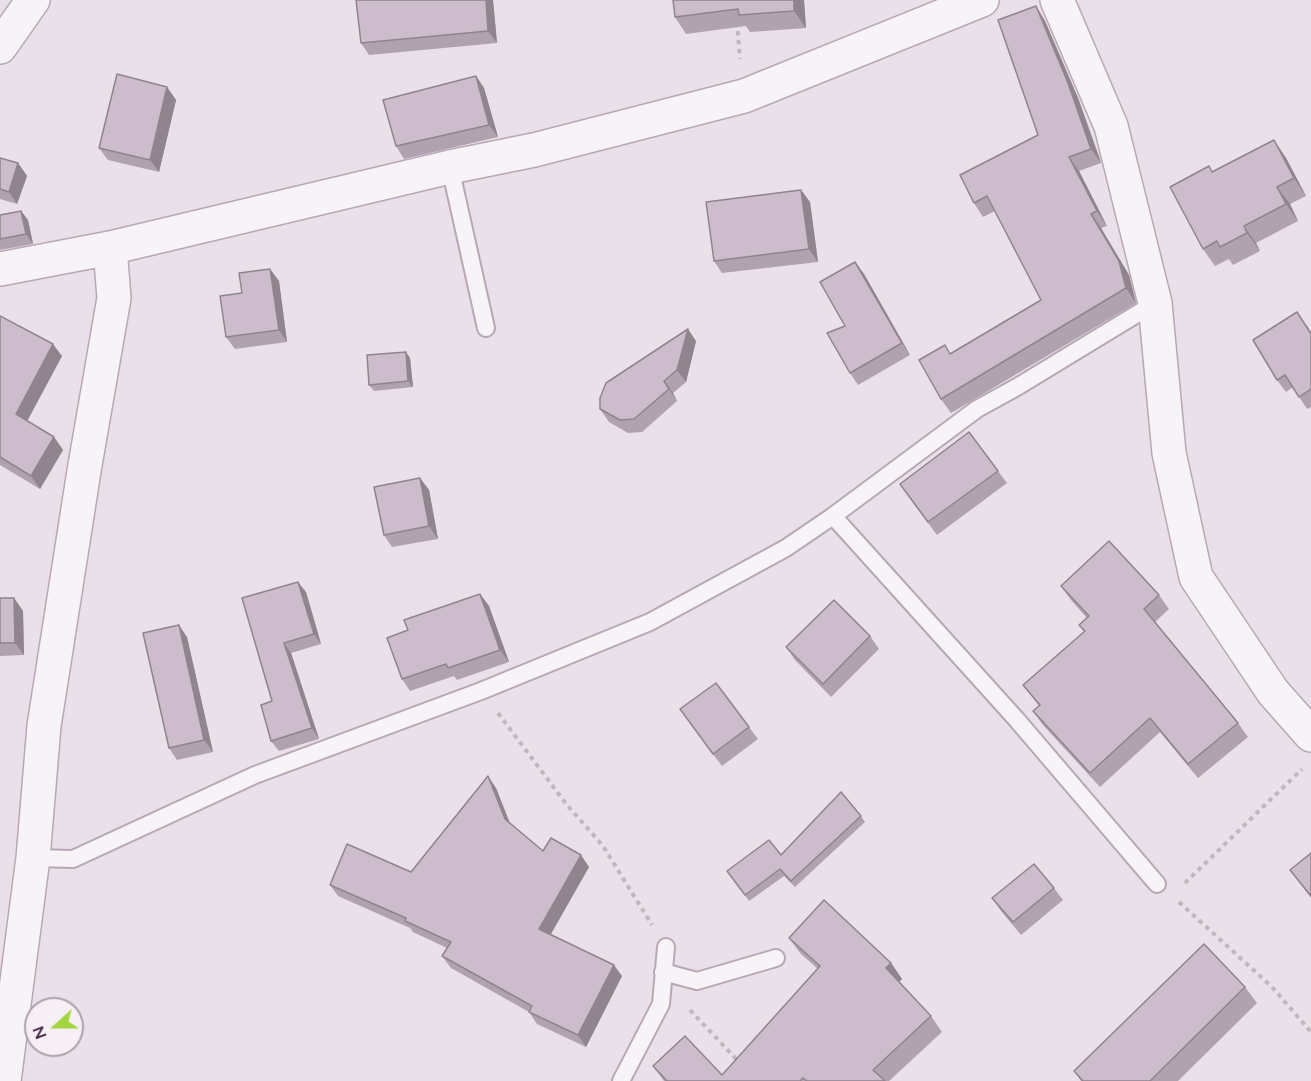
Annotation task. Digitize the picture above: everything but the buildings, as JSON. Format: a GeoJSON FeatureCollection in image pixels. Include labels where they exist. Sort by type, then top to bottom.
{"type":"FeatureCollection","features":[{"type":"Feature","properties":{"kind":"street"},"geometry":{"type":"LineString","coordinates":[[0,47],[33,0]]}},
{"type":"Feature","properties":{"kind":"street"},"geometry":{"type":"LineString","coordinates":[[0,269],[110,248],[450,167],[534,150],[744,96],[982,0]]}},
{"type":"Feature","properties":{"kind":"street"},"geometry":{"type":"LineString","coordinates":[[1057,0],[1111,126],[1155,303],[1169,453],[1196,577],[1273,692],[1311,735]]}},
{"type":"Feature","properties":{"kind":"street"},"geometry":{"type":"LineString","coordinates":[[4,1081],[33,858],[44,726],[114,298],[110,248]]}},
{"type":"Feature","properties":{"kind":"lane"},"geometry":{"type":"LineString","coordinates":[[450,167],[486,328]]}},
{"type":"Feature","properties":{"kind":"lane"},"geometry":{"type":"LineString","coordinates":[[33,858],[73,859],[255,775],[481,691],[650,622],[786,548],[977,409],[1155,303]]}},
{"type":"Feature","properties":{"kind":"lane"},"geometry":{"type":"LineString","coordinates":[[833,516],[1017,720],[1156,884]]}},
{"type":"Feature","properties":{"kind":"lane"},"geometry":{"type":"LineString","coordinates":[[621,1081],[661,1004],[666,947]]}},
{"type":"Feature","properties":{"kind":"lane"},"geometry":{"type":"LineString","coordinates":[[663,972],[698,981],[776,958]]}},
{"type":"Feature","properties":{"kind":"path"},"geometry":{"type":"LineString","coordinates":[[737,21],[744,96]]}},
{"type":"Feature","properties":{"kind":"path"},"geometry":{"type":"LineString","coordinates":[[481,691],[567,805],[603,846],[666,947]]}},
{"type":"Feature","properties":{"kind":"path"},"geometry":{"type":"LineString","coordinates":[[1172,896],[1303,768]]}},
{"type":"Feature","properties":{"kind":"path"},"geometry":{"type":"LineString","coordinates":[[1156,884],[1272,987],[1311,1032]]}},
{"type":"Feature","properties":{"kind":"path"},"geometry":{"type":"LineString","coordinates":[[661,1004],[686,1006],[741,1064]]}}]}
